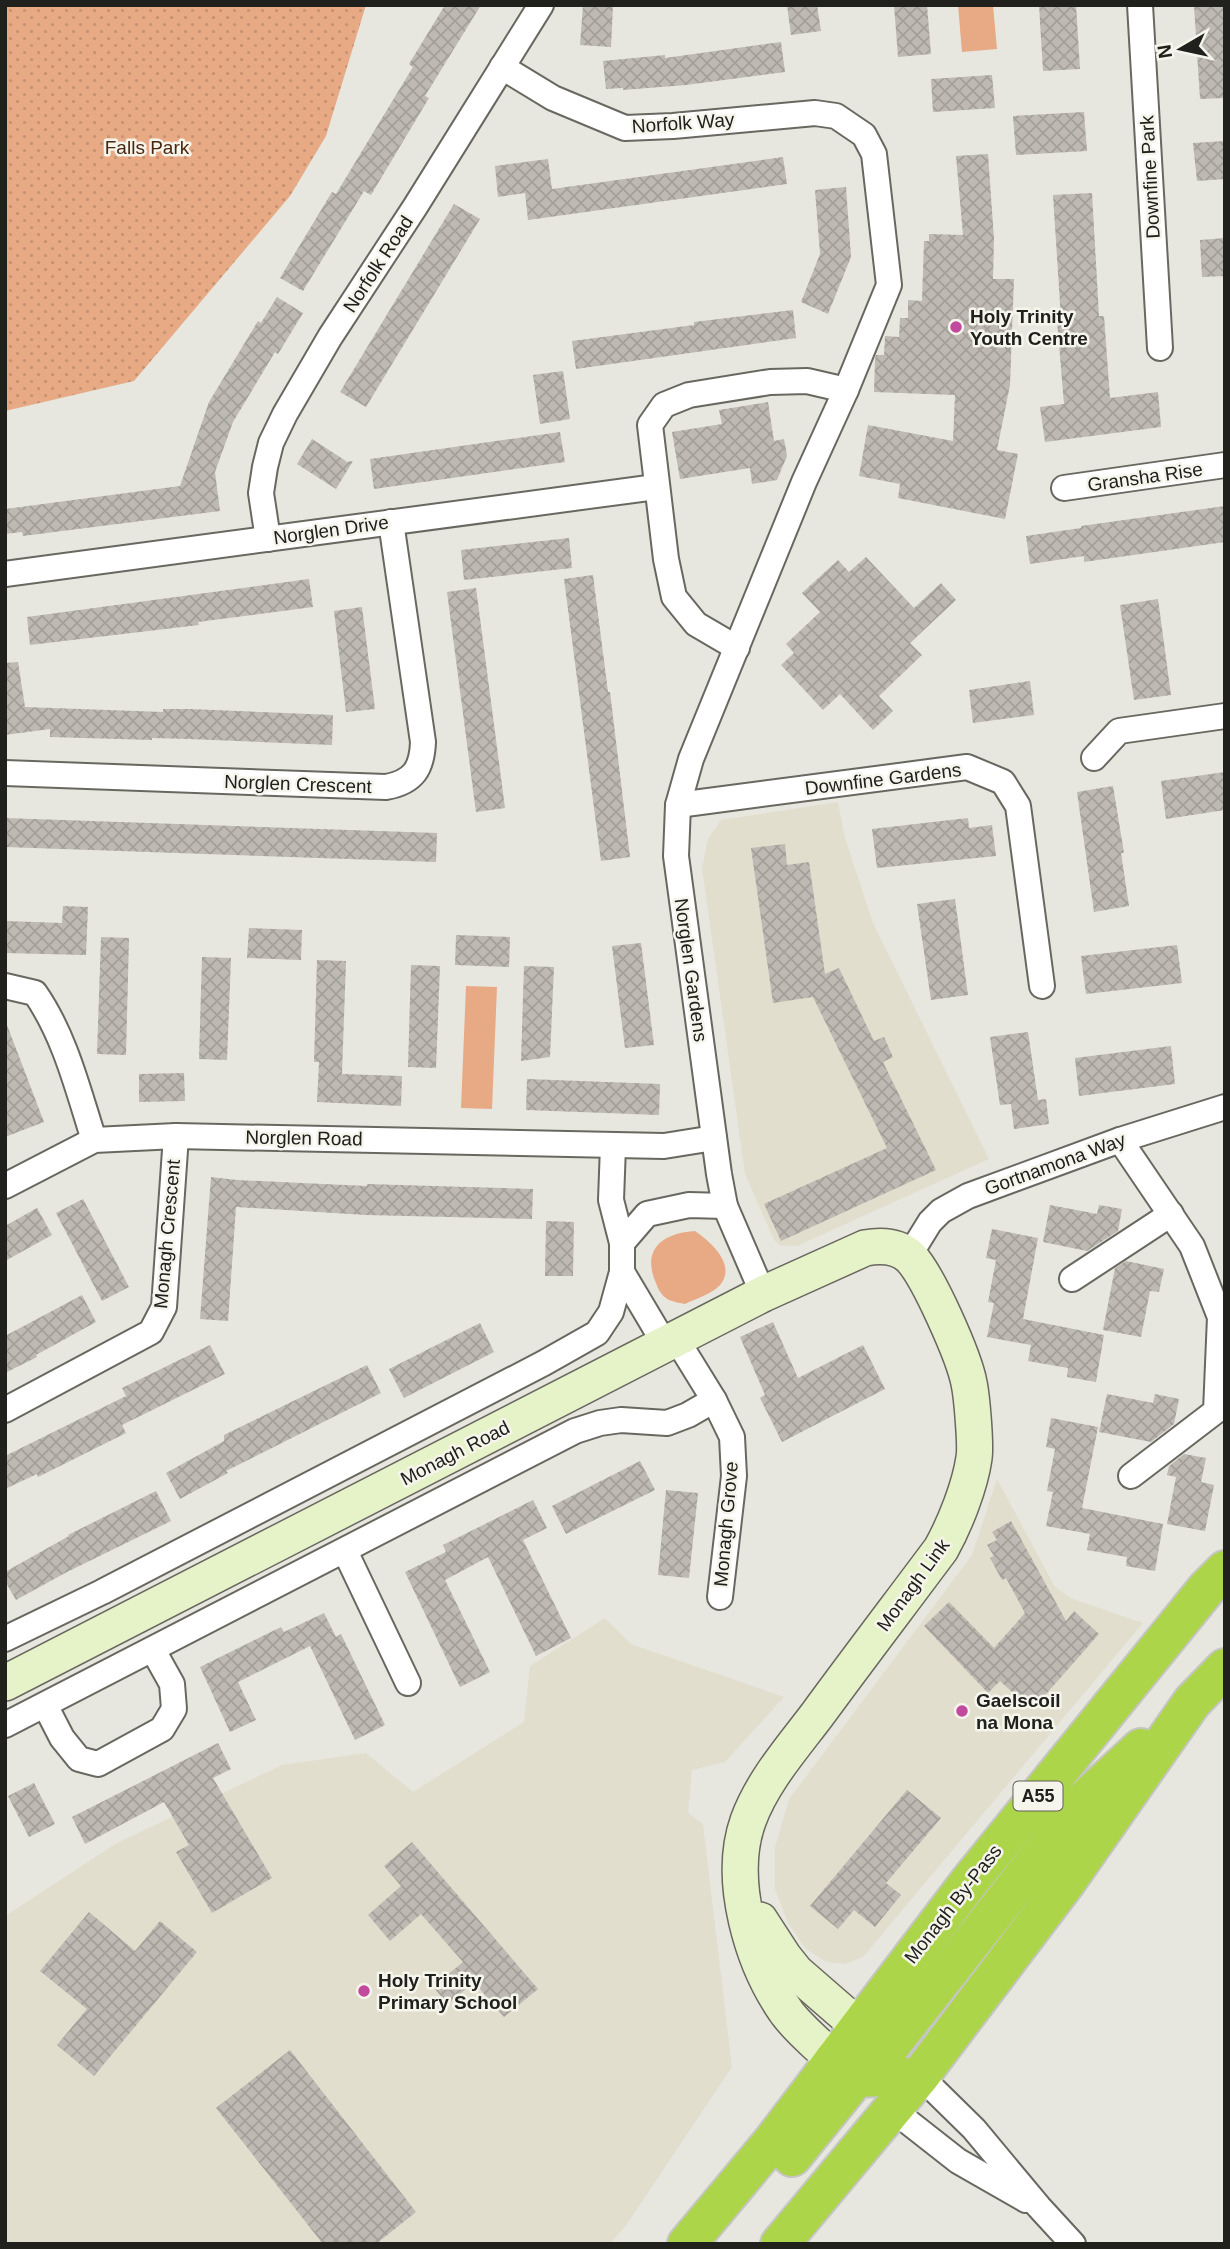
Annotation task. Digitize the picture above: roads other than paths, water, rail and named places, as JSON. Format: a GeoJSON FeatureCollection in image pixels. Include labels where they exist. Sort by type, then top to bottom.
{"type":"FeatureCollection","features":[{"type":"Feature","properties":{"kind":"highway","name":"Monagh By-Pass"},"geometry":{"type":"LineString","coordinates":[[687,2244],[772,2142],[872,2039],[969,1882],[1207,1588],[1225,1570]]}},
{"type":"Feature","properties":{"kind":"highway"},"geometry":{"type":"LineString","coordinates":[[872,2039],[1080,1804],[1192,1702],[1225,1668]]}},
{"type":"Feature","properties":{"kind":"highway"},"geometry":{"type":"LineString","coordinates":[[780,2244],[920,2076],[1067,1881],[1192,1702]]}},
{"type":"Feature","properties":{"kind":"highway"},"geometry":{"type":"LineString","coordinates":[[720,2244],[845,2069],[920,2076]]}},
{"type":"Feature","properties":{"kind":"street","name":"Norfolk Road"},"geometry":{"type":"LineString","coordinates":[[268,539],[261,493],[271,443],[285,414],[330,337],[541,5]]}},
{"type":"Feature","properties":{"kind":"street","name":"Downfine Park"},"geometry":{"type":"LineString","coordinates":[[1140,5],[1160,348]]}},
{"type":"Feature","properties":{"kind":"street","name":"Norfolk Way"},"geometry":{"type":"LineString","coordinates":[[502,67],[553,98],[625,128],[815,113],[836,116]]}},
{"type":"Feature","properties":{"kind":"street","name":"Norglen Gardens"},"geometry":{"type":"LineString","coordinates":[[764,1294],[725,1206],[719,1174],[676,856],[678,805],[691,759],[804,482],[846,390],[889,285],[874,154],[864,135],[836,116]]}},
{"type":"Feature","properties":{"kind":"street"},"geometry":{"type":"LineString","coordinates":[[737,648],[696,624],[674,597],[666,559],[650,425],[664,405],[689,395],[770,382],[807,381],[846,390]]}},
{"type":"Feature","properties":{"kind":"street","name":"Gransha Rise"},"geometry":{"type":"LineString","coordinates":[[1064,488],[1225,465]]}},
{"type":"Feature","properties":{"kind":"street","name":"Norglen Drive"},"geometry":{"type":"LineString","coordinates":[[5,573],[656,487]]}},
{"type":"Feature","properties":{"kind":"street","name":"Norglen Crescent"},"geometry":{"type":"LineString","coordinates":[[5,773],[386,787],[398,785],[410,778],[422,757],[423,742],[391,522]]}},
{"type":"Feature","properties":{"kind":"street"},"geometry":{"type":"LineString","coordinates":[[1094,758],[1119,731],[1225,716]]}},
{"type":"Feature","properties":{"kind":"street","name":"Downfine Gardens"},"geometry":{"type":"LineString","coordinates":[[678,805],[967,767],[1003,782],[1018,806],[1042,986]]}},
{"type":"Feature","properties":{"kind":"street"},"geometry":{"type":"LineString","coordinates":[[5,986],[35,993],[48,1012],[69,1063],[94,1140]]}},
{"type":"Feature","properties":{"kind":"street","name":"Gortnamona Way"},"geometry":{"type":"LineString","coordinates":[[909,1256],[930,1222],[941,1211],[986,1188],[1120,1140],[1225,1107]]}},
{"type":"Feature","properties":{"kind":"street","name":"Norglen Road"},"geometry":{"type":"LineString","coordinates":[[5,1186],[94,1140],[176,1136],[664,1146],[714,1138]]}},
{"type":"Feature","properties":{"kind":"street","name":"Monagh Crescent"},"geometry":{"type":"LineString","coordinates":[[5,1410],[151,1332],[164,1307],[176,1136]]}},
{"type":"Feature","properties":{"kind":"street"},"geometry":{"type":"LineString","coordinates":[[1120,1140],[1192,1246],[1220,1317],[1216,1411],[1131,1476]]}},
{"type":"Feature","properties":{"kind":"street"},"geometry":{"type":"LineString","coordinates":[[614,1146],[611,1200],[622,1243],[622,1272],[671,1343]]}},
{"type":"Feature","properties":{"kind":"street"},"geometry":{"type":"LineString","coordinates":[[622,1243],[647,1214],[689,1206],[725,1206]]}},
{"type":"Feature","properties":{"kind":"street"},"geometry":{"type":"LineString","coordinates":[[1072,1279],[1171,1214]]}},
{"type":"Feature","properties":{"kind":"street","name":"Monagh Road"},"geometry":{"type":"LineString","coordinates":[[5,1683],[764,1294],[864,1248],[881,1245],[894,1247],[909,1256]]}},
{"type":"Feature","properties":{"kind":"street","name":"Monagh Link"},"geometry":{"type":"LineString","coordinates":[[893,2110],[845,2069],[788,2014],[757,1959],[741,1890],[741,1855],[747,1823],[757,1799],[941,1549],[954,1526],[975,1457],[969,1382],[945,1317],[909,1256]]}},
{"type":"Feature","properties":{"kind":"street","name":"Monagh Road"},"geometry":{"type":"LineString","coordinates":[[5,1639],[102,1592],[544,1363],[597,1332],[611,1312],[622,1272]]}},
{"type":"Feature","properties":{"kind":"street","name":"Monagh Grove"},"geometry":{"type":"LineString","coordinates":[[671,1343],[714,1400],[732,1437],[734,1475],[720,1597]]}},
{"type":"Feature","properties":{"kind":"street","name":"Monagh Road"},"geometry":{"type":"LineString","coordinates":[[5,1725],[575,1431],[621,1420],[667,1423],[714,1400]]}},
{"type":"Feature","properties":{"kind":"street"},"geometry":{"type":"LineString","coordinates":[[345,1551],[408,1683]]}},
{"type":"Feature","properties":{"kind":"street"},"geometry":{"type":"LineString","coordinates":[[45,1705],[62,1738],[79,1759],[98,1764],[162,1729],[174,1709],[172,1684],[153,1650]]}},
{"type":"Feature","properties":{"kind":"street"},"geometry":{"type":"LineString","coordinates":[[741,1890],[796,1972],[872,2039],[920,2076],[974,2129],[1073,2244]]}},
{"type":"Feature","properties":{"kind":"street"},"geometry":{"type":"LineString","coordinates":[[893,2110],[958,2161],[1039,2207]]}},
{"type":"Feature","properties":{"kind":"place","name":"Holy Trinity Youth Centre"},"geometry":{"type":"Point","coordinates":[956,327]}},
{"type":"Feature","properties":{"kind":"place","name":"Gaelscoil na Mona"},"geometry":{"type":"Point","coordinates":[962,1711]}},
{"type":"Feature","properties":{"kind":"place","name":"Holy Trinity Primary School"},"geometry":{"type":"Point","coordinates":[364,1991]}},
{"type":"Feature","properties":{"kind":"park label","name":"Falls Park"},"geometry":{"type":"Point","coordinates":[147,147]}}]}
